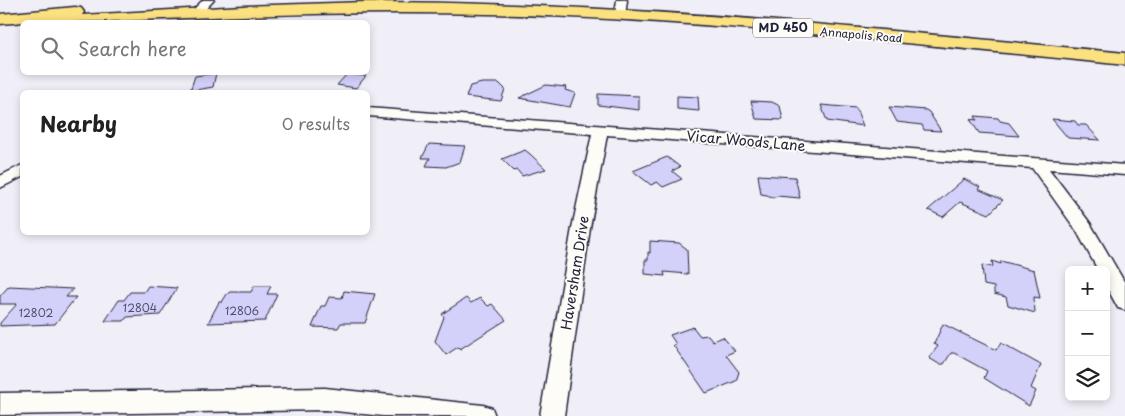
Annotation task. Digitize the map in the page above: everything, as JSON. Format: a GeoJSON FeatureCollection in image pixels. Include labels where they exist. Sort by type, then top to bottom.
{"type":"FeatureCollection","features":[{"type":"Feature","properties":{"kind":"main road","name":"Annapolis Road"},"geometry":{"type":"LineString","coordinates":[[0,19],[204,5],[298,1],[447,0]]}},
{"type":"Feature","properties":{"kind":"main road","name":"Annapolis Road"},"geometry":{"type":"LineString","coordinates":[[481,0],[621,7],[1125,50]]}},
{"type":"Feature","properties":{"kind":"main road","name":"Annapolis Road"},"geometry":{"type":"LineString","coordinates":[[74,20],[204,5],[621,7],[1125,59]]}},
{"type":"Feature","properties":{"kind":"main road"},"geometry":{"type":"LineString","coordinates":[[0,28],[20,25]]}},
{"type":"Feature","properties":{"kind":"street","name":"Vicar Woods Lane"},"geometry":{"type":"LineString","coordinates":[[370,112],[1125,170]]}},
{"type":"Feature","properties":{"kind":"street","name":"Haversham Drive"},"geometry":{"type":"LineString","coordinates":[[552,416],[581,228],[600,130]]}},
{"type":"Feature","properties":{"kind":"street"},"geometry":{"type":"LineString","coordinates":[[1036,164],[1084,227],[1125,302]]}},
{"type":"Feature","properties":{"kind":"street"},"geometry":{"type":"LineString","coordinates":[[0,183],[20,171]]}},
{"type":"Feature","properties":{"kind":"street"},"geometry":{"type":"LineString","coordinates":[[0,404],[325,399],[483,416]]}},
{"type":"Feature","properties":{"kind":"building"},"geometry":{"type":"Polygon","coordinates":[[[216,75],[213,87],[190,90],[195,76],[216,75]]]}},
{"type":"Feature","properties":{"kind":"building"},"geometry":{"type":"Polygon","coordinates":[[[346,75],[366,76],[356,88],[337,85],[346,75]]]}},
{"type":"Feature","properties":{"kind":"building"},"geometry":{"type":"Polygon","coordinates":[[[482,83],[499,83],[505,89],[501,101],[466,97],[470,86],[482,83]]]}},
{"type":"Feature","properties":{"kind":"building"},"geometry":{"type":"Polygon","coordinates":[[[546,85],[566,87],[565,90],[575,93],[570,107],[519,98],[546,85]]]}},
{"type":"Feature","properties":{"kind":"building"},"geometry":{"type":"Polygon","coordinates":[[[598,94],[639,96],[639,110],[598,105],[598,94]]]}},
{"type":"Feature","properties":{"kind":"building"},"geometry":{"type":"Polygon","coordinates":[[[677,96],[698,97],[699,111],[677,109],[677,96]]]}},
{"type":"Feature","properties":{"kind":"building"},"geometry":{"type":"Polygon","coordinates":[[[751,101],[772,102],[780,106],[783,120],[756,119],[751,101]]]}},
{"type":"Feature","properties":{"kind":"building"},"geometry":{"type":"Polygon","coordinates":[[[821,105],[856,108],[863,126],[827,121],[821,105]]]}},
{"type":"Feature","properties":{"kind":"building"},"geometry":{"type":"Polygon","coordinates":[[[889,107],[926,110],[941,131],[924,130],[922,125],[897,122],[889,107]]]}},
{"type":"Feature","properties":{"kind":"building"},"geometry":{"type":"Polygon","coordinates":[[[975,116],[998,118],[1000,121],[1009,123],[1019,136],[979,133],[970,119],[977,120],[975,116]]]}},
{"type":"Feature","properties":{"kind":"building"},"geometry":{"type":"Polygon","coordinates":[[[1052,119],[1075,121],[1078,125],[1086,125],[1100,140],[1068,138],[1052,119]]]}},
{"type":"Feature","properties":{"kind":"building"},"geometry":{"type":"Polygon","coordinates":[[[429,144],[465,146],[460,162],[446,167],[426,166],[430,158],[422,158],[429,144]]]}},
{"type":"Feature","properties":{"kind":"building"},"geometry":{"type":"Polygon","coordinates":[[[525,150],[546,169],[522,176],[502,159],[525,150]]]}},
{"type":"Feature","properties":{"kind":"building"},"geometry":{"type":"Polygon","coordinates":[[[667,157],[680,167],[672,171],[682,179],[663,187],[657,182],[651,185],[633,171],[667,157]]]}},
{"type":"Feature","properties":{"kind":"building"},"geometry":{"type":"Polygon","coordinates":[[[758,175],[795,177],[800,198],[777,196],[773,198],[761,194],[758,175]]]}},
{"type":"Feature","properties":{"kind":"building"},"geometry":{"type":"Polygon","coordinates":[[[964,179],[980,187],[978,189],[1003,200],[989,214],[960,202],[943,217],[928,210],[964,179]]]}},
{"type":"Feature","properties":{"kind":"building"},"geometry":{"type":"Polygon","coordinates":[[[650,241],[679,243],[687,249],[688,274],[664,272],[665,276],[645,274],[645,260],[648,260],[648,252],[650,253],[650,241]]]}},
{"type":"Feature","properties":{"kind":"building"},"geometry":{"type":"Polygon","coordinates":[[[992,261],[1001,264],[1001,261],[1034,270],[1040,298],[1034,297],[1035,313],[1008,305],[1006,297],[994,294],[994,287],[984,285],[982,265],[993,267],[992,261]]]}},
{"type":"Feature","properties":{"kind":"building"},"geometry":{"type":"Polygon","coordinates":[[[9,286],[73,289],[66,297],[76,297],[55,324],[0,326],[0,323],[17,304],[0,304],[0,296],[9,286]]]}},
{"type":"Feature","properties":{"kind":"building"},"geometry":{"type":"Polygon","coordinates":[[[148,286],[177,288],[160,315],[127,317],[124,321],[105,321],[119,300],[124,300],[130,292],[144,292],[148,286]]]}},
{"type":"Feature","properties":{"kind":"building"},"geometry":{"type":"Polygon","coordinates":[[[254,286],[271,286],[267,294],[277,294],[265,321],[208,323],[219,302],[222,302],[227,294],[230,292],[251,292],[254,286]]]}},
{"type":"Feature","properties":{"kind":"building"},"geometry":{"type":"Polygon","coordinates":[[[344,291],[375,294],[365,323],[341,323],[338,328],[312,327],[321,306],[325,306],[329,297],[342,298],[344,291]]]}},
{"type":"Feature","properties":{"kind":"building"},"geometry":{"type":"Polygon","coordinates":[[[466,298],[471,303],[480,298],[488,306],[492,304],[506,320],[460,349],[458,347],[446,355],[435,341],[444,317],[442,314],[466,298]]]}},
{"type":"Feature","properties":{"kind":"building"},"geometry":{"type":"Polygon","coordinates":[[[943,324],[996,350],[1001,343],[1041,365],[1031,388],[1036,391],[1029,406],[984,378],[987,371],[954,353],[951,353],[944,364],[939,364],[929,358],[938,346],[934,344],[943,324]]]}},
{"type":"Feature","properties":{"kind":"building"},"geometry":{"type":"Polygon","coordinates":[[[693,327],[700,336],[708,335],[713,341],[723,337],[735,351],[726,355],[739,372],[736,381],[706,393],[673,345],[676,344],[670,335],[693,327]]]}}]}
